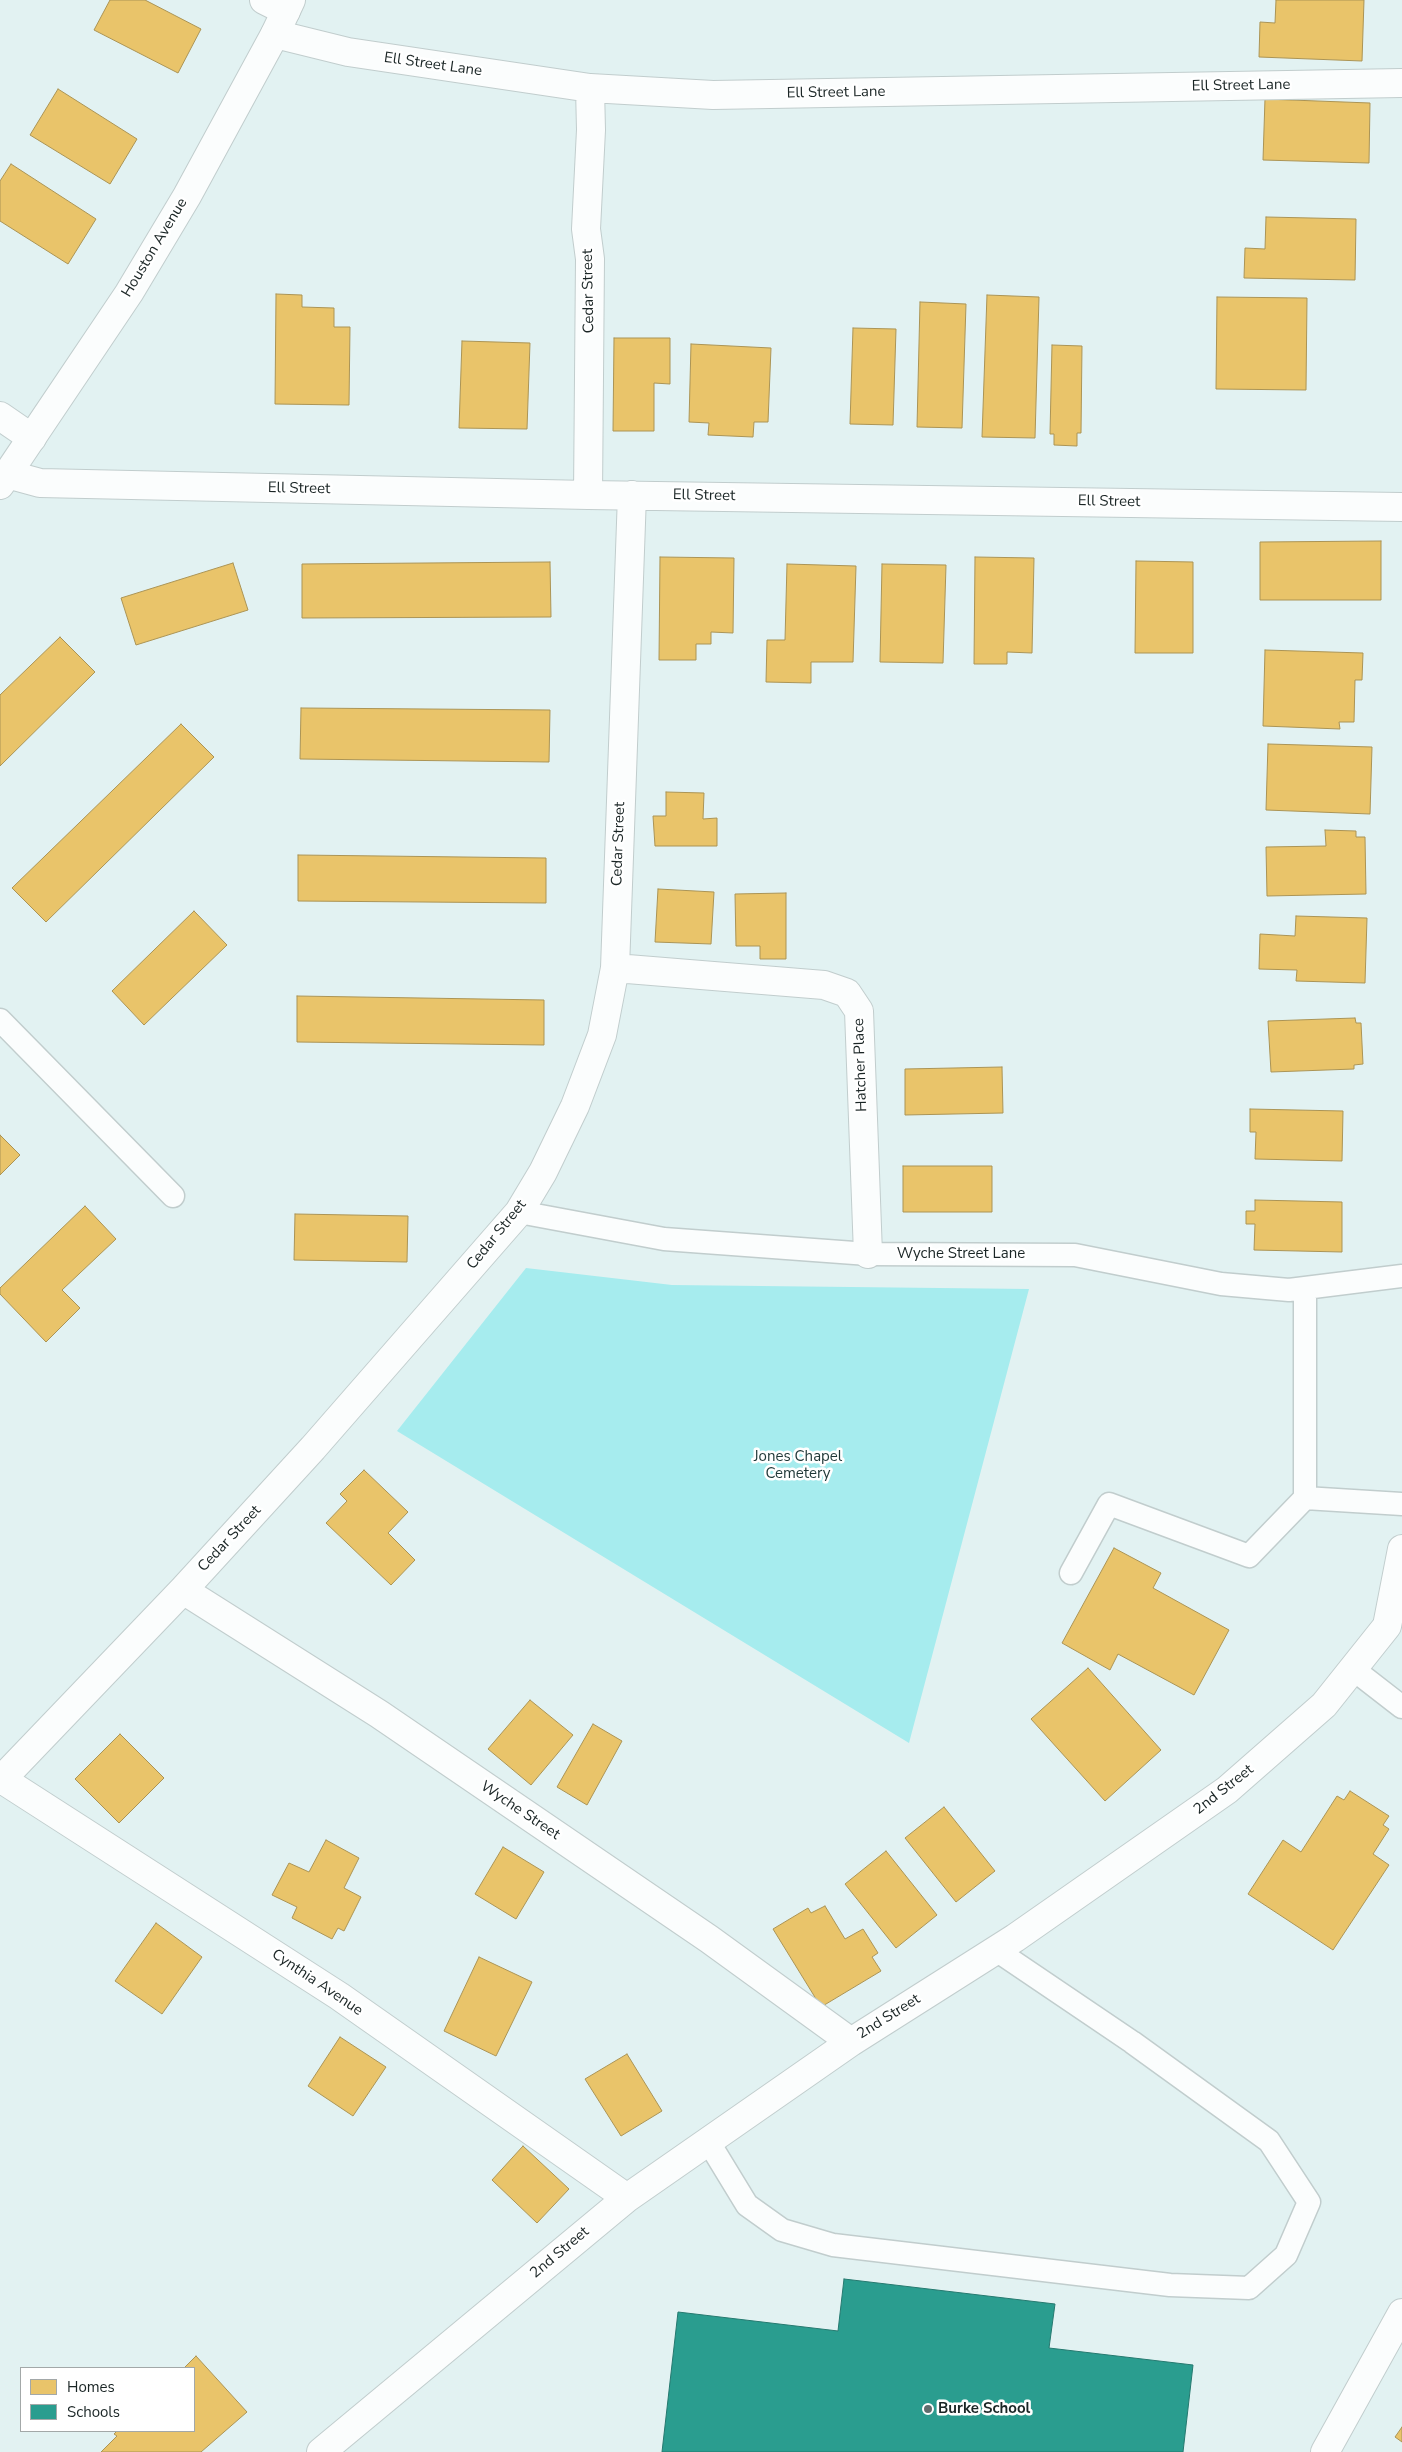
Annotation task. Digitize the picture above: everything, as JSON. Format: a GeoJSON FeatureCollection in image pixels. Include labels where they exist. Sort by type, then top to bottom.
{"type":"FeatureCollection","features":[{"type":"Feature","properties":{"kind":"street","name":"Ell Street Lane"},"geometry":{"type":"LineString","coordinates":[[279,11],[348,52],[590,88],[713,95],[1402,83]]}},
{"type":"Feature","properties":{"kind":"street","name":"Houston Avenue"},"geometry":{"type":"LineString","coordinates":[[4,480],[129,293],[187,196],[279,11]]}},
{"type":"Feature","properties":{"kind":"street","name":"Cedar Street"},"geometry":{"type":"LineString","coordinates":[[588,495],[590,259],[586,229],[591,130],[590,88]]}},
{"type":"Feature","properties":{"kind":"street"},"geometry":{"type":"LineString","coordinates":[[0,416],[32,438]]}},
{"type":"Feature","properties":{"kind":"street","name":"Ell Street"},"geometry":{"type":"LineString","coordinates":[[4,480],[40,483],[588,495],[1402,507]]}},
{"type":"Feature","properties":{"kind":"street","name":"Cedar Street"},"geometry":{"type":"LineString","coordinates":[[1,1779],[183,1590],[314,1448],[519,1212],[543,1172],[575,1106],[602,1035],[615,968],[632,495]]}},
{"type":"Feature","properties":{"kind":"street","name":"Hatcher Place"},"geometry":{"type":"LineString","coordinates":[[615,968],[824,985],[847,993],[859,1011],[868,1254]]}},
{"type":"Feature","properties":{"kind":"street","name":"2nd Street"},"geometry":{"type":"LineString","coordinates":[[321,2452],[626,2198],[851,2042],[996,1950],[1227,1790],[1324,1705],[1352,1669],[1395,1626],[1402,1549]]}},
{"type":"Feature","properties":{"kind":"street","name":"Wyche Street"},"geometry":{"type":"LineString","coordinates":[[183,1590],[379,1714],[709,1939],[851,2042]]}},
{"type":"Feature","properties":{"kind":"street","name":"Cynthia Avenue"},"geometry":{"type":"LineString","coordinates":[[1,1779],[339,1996],[626,2198]]}},
{"type":"Feature","properties":{"kind":"street"},"geometry":{"type":"LineString","coordinates":[[1325,2452],[1402,2313]]}},
{"type":"Feature","properties":{"kind":"lane"},"geometry":{"type":"LineString","coordinates":[[0,1020],[173,1196]]}},
{"type":"Feature","properties":{"kind":"lane","name":"Wyche Street Lane"},"geometry":{"type":"LineString","coordinates":[[519,1212],[664,1239],[868,1254],[1074,1255],[1221,1284],[1289,1290],[1402,1276]]}},
{"type":"Feature","properties":{"kind":"lane"},"geometry":{"type":"LineString","coordinates":[[1071,1573],[1109,1504],[1250,1556],[1304,1498],[1305,1288]]}},
{"type":"Feature","properties":{"kind":"lane"},"geometry":{"type":"LineString","coordinates":[[1304,1498],[1402,1504]]}},
{"type":"Feature","properties":{"kind":"lane"},"geometry":{"type":"LineString","coordinates":[[1352,1669],[1402,1707]]}},
{"type":"Feature","properties":{"kind":"lane"},"geometry":{"type":"LineString","coordinates":[[708,2141],[748,2205],[782,2230],[833,2245],[1170,2285],[1249,2288],[1286,2255],[1309,2202],[1269,2141],[1132,2042],[996,1950]]}},
{"type":"Feature","properties":{"kind":"green space","name":"Jones Chapel Cemetery"},"geometry":{"type":"Polygon","coordinates":[[[526,1268],[672,1285],[1029,1289],[909,1743],[397,1431],[526,1268]]]}},
{"type":"Feature","properties":{"kind":"building: Homes"},"geometry":{"type":"Polygon","coordinates":[[[110,0],[145,0],[201,29],[178,73],[94,30],[110,0]]]}},
{"type":"Feature","properties":{"kind":"building: Homes"},"geometry":{"type":"Polygon","coordinates":[[[1276,0],[1364,0],[1362,61],[1259,57],[1260,22],[1275,23],[1276,0]]]}},
{"type":"Feature","properties":{"kind":"building: Homes"},"geometry":{"type":"Polygon","coordinates":[[[58,89],[137,139],[110,184],[30,135],[58,89]]]}},
{"type":"Feature","properties":{"kind":"building: Homes"},"geometry":{"type":"Polygon","coordinates":[[[1265,99],[1370,103],[1369,163],[1263,160],[1265,99]]]}},
{"type":"Feature","properties":{"kind":"building: Homes"},"geometry":{"type":"Polygon","coordinates":[[[11,164],[96,219],[68,264],[0,221],[0,181],[11,164]]]}},
{"type":"Feature","properties":{"kind":"building: Homes"},"geometry":{"type":"Polygon","coordinates":[[[1266,217],[1356,219],[1355,280],[1244,278],[1245,248],[1265,249],[1266,217]]]}},
{"type":"Feature","properties":{"kind":"building: Homes"},"geometry":{"type":"Polygon","coordinates":[[[276,294],[302,295],[302,307],[334,308],[334,327],[350,327],[349,405],[275,404],[276,294]]]}},
{"type":"Feature","properties":{"kind":"building: Homes"},"geometry":{"type":"Polygon","coordinates":[[[987,295],[1039,297],[1035,438],[982,437],[987,295]]]}},
{"type":"Feature","properties":{"kind":"building: Homes"},"geometry":{"type":"Polygon","coordinates":[[[1217,297],[1307,298],[1306,390],[1216,389],[1217,297]]]}},
{"type":"Feature","properties":{"kind":"building: Homes"},"geometry":{"type":"Polygon","coordinates":[[[920,302],[966,304],[962,428],[917,427],[920,302]]]}},
{"type":"Feature","properties":{"kind":"building: Homes"},"geometry":{"type":"Polygon","coordinates":[[[853,328],[896,329],[893,425],[850,424],[853,328]]]}},
{"type":"Feature","properties":{"kind":"building: Homes"},"geometry":{"type":"Polygon","coordinates":[[[614,338],[670,338],[670,384],[654,383],[654,431],[613,431],[614,338]]]}},
{"type":"Feature","properties":{"kind":"building: Homes"},"geometry":{"type":"Polygon","coordinates":[[[462,341],[530,343],[527,429],[459,428],[462,341]]]}},
{"type":"Feature","properties":{"kind":"building: Homes"},"geometry":{"type":"Polygon","coordinates":[[[691,344],[771,348],[768,422],[754,422],[753,437],[708,435],[709,423],[689,422],[691,344]]]}},
{"type":"Feature","properties":{"kind":"building: Homes"},"geometry":{"type":"Polygon","coordinates":[[[1052,345],[1082,346],[1081,433],[1077,433],[1077,446],[1054,445],[1054,434],[1050,434],[1052,345]]]}},
{"type":"Feature","properties":{"kind":"building: Homes"},"geometry":{"type":"Polygon","coordinates":[[[1381,541],[1381,600],[1260,600],[1260,542],[1381,541]]]}},
{"type":"Feature","properties":{"kind":"building: Homes"},"geometry":{"type":"Polygon","coordinates":[[[660,557],[734,558],[733,633],[711,632],[711,644],[696,644],[696,660],[659,660],[660,557]]]}},
{"type":"Feature","properties":{"kind":"building: Homes"},"geometry":{"type":"Polygon","coordinates":[[[975,557],[1034,558],[1032,653],[1007,652],[1007,664],[974,664],[975,557]]]}},
{"type":"Feature","properties":{"kind":"building: Homes"},"geometry":{"type":"Polygon","coordinates":[[[1136,561],[1193,562],[1193,653],[1135,653],[1136,561]]]}},
{"type":"Feature","properties":{"kind":"building: Homes"},"geometry":{"type":"Polygon","coordinates":[[[550,562],[551,617],[302,618],[302,564],[550,562]]]}},
{"type":"Feature","properties":{"kind":"building: Homes"},"geometry":{"type":"Polygon","coordinates":[[[233,563],[248,610],[136,645],[121,598],[233,563]]]}},
{"type":"Feature","properties":{"kind":"building: Homes"},"geometry":{"type":"Polygon","coordinates":[[[787,564],[856,566],[853,662],[811,662],[811,683],[766,682],[767,640],[785,640],[787,564]]]}},
{"type":"Feature","properties":{"kind":"building: Homes"},"geometry":{"type":"Polygon","coordinates":[[[882,564],[946,565],[943,663],[880,662],[882,564]]]}},
{"type":"Feature","properties":{"kind":"building: Homes"},"geometry":{"type":"Polygon","coordinates":[[[60,637],[95,672],[0,766],[0,695],[60,637]]]}},
{"type":"Feature","properties":{"kind":"building: Homes"},"geometry":{"type":"Polygon","coordinates":[[[1265,650],[1363,653],[1362,680],[1355,680],[1354,722],[1339,722],[1340,729],[1263,726],[1265,650]]]}},
{"type":"Feature","properties":{"kind":"building: Homes"},"geometry":{"type":"Polygon","coordinates":[[[301,708],[550,710],[549,762],[300,759],[301,708]]]}},
{"type":"Feature","properties":{"kind":"building: Homes"},"geometry":{"type":"Polygon","coordinates":[[[181,724],[214,757],[46,922],[12,888],[181,724]]]}},
{"type":"Feature","properties":{"kind":"building: Homes"},"geometry":{"type":"Polygon","coordinates":[[[1268,744],[1372,747],[1370,814],[1266,810],[1268,744]]]}},
{"type":"Feature","properties":{"kind":"building: Homes"},"geometry":{"type":"Polygon","coordinates":[[[666,792],[704,793],[703,819],[717,818],[717,846],[655,846],[653,816],[666,816],[666,792]]]}},
{"type":"Feature","properties":{"kind":"building: Homes"},"geometry":{"type":"Polygon","coordinates":[[[1325,830],[1356,831],[1356,837],[1365,837],[1366,894],[1267,896],[1266,847],[1326,846],[1325,830]]]}},
{"type":"Feature","properties":{"kind":"building: Homes"},"geometry":{"type":"Polygon","coordinates":[[[298,855],[546,858],[546,903],[298,901],[298,855]]]}},
{"type":"Feature","properties":{"kind":"building: Homes"},"geometry":{"type":"Polygon","coordinates":[[[658,889],[714,892],[711,944],[655,942],[658,889]]]}},
{"type":"Feature","properties":{"kind":"building: Homes"},"geometry":{"type":"Polygon","coordinates":[[[786,893],[786,959],[760,959],[760,946],[736,946],[735,894],[786,893]]]}},
{"type":"Feature","properties":{"kind":"building: Homes"},"geometry":{"type":"Polygon","coordinates":[[[194,911],[227,945],[144,1025],[112,991],[194,911]]]}},
{"type":"Feature","properties":{"kind":"building: Homes"},"geometry":{"type":"Polygon","coordinates":[[[1296,916],[1367,918],[1365,983],[1296,981],[1297,970],[1259,969],[1260,934],[1295,936],[1296,916]]]}},
{"type":"Feature","properties":{"kind":"building: Homes"},"geometry":{"type":"Polygon","coordinates":[[[297,996],[544,1000],[544,1045],[297,1042],[297,996]]]}},
{"type":"Feature","properties":{"kind":"building: Homes"},"geometry":{"type":"Polygon","coordinates":[[[1355,1018],[1356,1023],[1361,1023],[1363,1064],[1354,1065],[1354,1069],[1271,1072],[1268,1021],[1355,1018]]]}},
{"type":"Feature","properties":{"kind":"building: Homes"},"geometry":{"type":"Polygon","coordinates":[[[1002,1067],[1003,1113],[905,1115],[905,1069],[1002,1067]]]}},
{"type":"Feature","properties":{"kind":"building: Homes"},"geometry":{"type":"Polygon","coordinates":[[[1250,1109],[1343,1111],[1342,1161],[1255,1159],[1256,1132],[1250,1132],[1250,1109]]]}},
{"type":"Feature","properties":{"kind":"building: Homes"},"geometry":{"type":"Polygon","coordinates":[[[0,1135],[20,1155],[0,1175],[0,1135]]]}},
{"type":"Feature","properties":{"kind":"building: Homes"},"geometry":{"type":"Polygon","coordinates":[[[903,1166],[992,1166],[992,1212],[903,1212],[903,1166]]]}},
{"type":"Feature","properties":{"kind":"building: Homes"},"geometry":{"type":"Polygon","coordinates":[[[1255,1200],[1342,1202],[1342,1252],[1254,1250],[1255,1224],[1246,1224],[1246,1211],[1255,1211],[1255,1200]]]}},
{"type":"Feature","properties":{"kind":"building: Homes"},"geometry":{"type":"Polygon","coordinates":[[[85,1206],[116,1239],[62,1290],[80,1308],[46,1342],[0,1294],[0,1288],[85,1206]]]}},
{"type":"Feature","properties":{"kind":"building: Homes"},"geometry":{"type":"Polygon","coordinates":[[[295,1214],[408,1216],[407,1262],[294,1260],[295,1214]]]}},
{"type":"Feature","properties":{"kind":"building: Homes"},"geometry":{"type":"Polygon","coordinates":[[[364,1470],[408,1512],[388,1533],[415,1560],[391,1585],[326,1523],[347,1501],[340,1494],[364,1470]]]}},
{"type":"Feature","properties":{"kind":"building: Homes"},"geometry":{"type":"Polygon","coordinates":[[[1114,1548],[1161,1573],[1153,1588],[1229,1630],[1194,1695],[1118,1654],[1110,1670],[1062,1643],[1114,1548]]]}},
{"type":"Feature","properties":{"kind":"building: Homes"},"geometry":{"type":"Polygon","coordinates":[[[1088,1668],[1161,1750],[1105,1801],[1031,1719],[1088,1668]]]}},
{"type":"Feature","properties":{"kind":"building: Homes"},"geometry":{"type":"Polygon","coordinates":[[[530,1700],[573,1735],[531,1785],[488,1749],[530,1700]]]}},
{"type":"Feature","properties":{"kind":"building: Homes"},"geometry":{"type":"Polygon","coordinates":[[[593,1724],[622,1741],[587,1805],[557,1787],[593,1724]]]}},
{"type":"Feature","properties":{"kind":"building: Homes"},"geometry":{"type":"Polygon","coordinates":[[[120,1734],[164,1778],[119,1823],[75,1779],[120,1734]]]}},
{"type":"Feature","properties":{"kind":"building: Homes"},"geometry":{"type":"Polygon","coordinates":[[[1350,1791],[1389,1816],[1383,1825],[1389,1829],[1373,1854],[1389,1865],[1333,1950],[1248,1894],[1283,1840],[1301,1852],[1337,1796],[1344,1800],[1350,1791]]]}},
{"type":"Feature","properties":{"kind":"building: Homes"},"geometry":{"type":"Polygon","coordinates":[[[944,1807],[995,1871],[956,1902],[905,1838],[944,1807]]]}},
{"type":"Feature","properties":{"kind":"building: Homes"},"geometry":{"type":"Polygon","coordinates":[[[326,1840],[359,1858],[344,1888],[361,1897],[344,1931],[338,1928],[332,1939],[292,1918],[297,1907],[272,1895],[289,1863],[309,1872],[326,1840]]]}},
{"type":"Feature","properties":{"kind":"building: Homes"},"geometry":{"type":"Polygon","coordinates":[[[503,1847],[544,1872],[516,1919],[475,1894],[503,1847]]]}},
{"type":"Feature","properties":{"kind":"building: Homes"},"geometry":{"type":"Polygon","coordinates":[[[886,1851],[937,1915],[896,1948],[845,1884],[886,1851]]]}},
{"type":"Feature","properties":{"kind":"building: Homes"},"geometry":{"type":"Polygon","coordinates":[[[825,1906],[845,1939],[863,1929],[878,1953],[872,1957],[881,1971],[821,2007],[773,1929],[808,1908],[811,1913],[825,1906]]]}},
{"type":"Feature","properties":{"kind":"building: Homes"},"geometry":{"type":"Polygon","coordinates":[[[156,1923],[202,1957],[162,2014],[115,1981],[156,1923]]]}},
{"type":"Feature","properties":{"kind":"building: Homes"},"geometry":{"type":"Polygon","coordinates":[[[479,1957],[532,1982],[496,2056],[444,2031],[479,1957]]]}},
{"type":"Feature","properties":{"kind":"building: Homes"},"geometry":{"type":"Polygon","coordinates":[[[340,2037],[386,2067],[353,2116],[308,2086],[340,2037]]]}},
{"type":"Feature","properties":{"kind":"building: Homes"},"geometry":{"type":"Polygon","coordinates":[[[627,2054],[662,2111],[621,2136],[585,2079],[627,2054]]]}},
{"type":"Feature","properties":{"kind":"building: Homes"},"geometry":{"type":"Polygon","coordinates":[[[523,2146],[569,2189],[537,2223],[492,2180],[523,2146]]]}},
{"type":"Feature","properties":{"kind":"building: Homes"},"geometry":{"type":"Polygon","coordinates":[[[196,2356],[247,2412],[201,2452],[101,2452],[117,2436],[114,2434],[116,2432],[195,2432],[195,2367],[185,2367],[196,2356]]]}},
{"type":"Feature","properties":{"kind":"building: Homes"},"geometry":{"type":"Polygon","coordinates":[[[1402,2427],[1402,2442],[1395,2437],[1402,2427]]]}},
{"type":"Feature","properties":{"kind":"building: Schools","name":"Burke School"},"geometry":{"type":"Polygon","coordinates":[[[844,2279],[1055,2304],[1049,2348],[1193,2365],[1183,2452],[662,2452],[678,2312],[838,2331],[844,2279]]]}},
{"type":"Feature","properties":{"kind":"place","name":"Burke School"},"geometry":{"type":"Point","coordinates":[928,2409]}}]}
